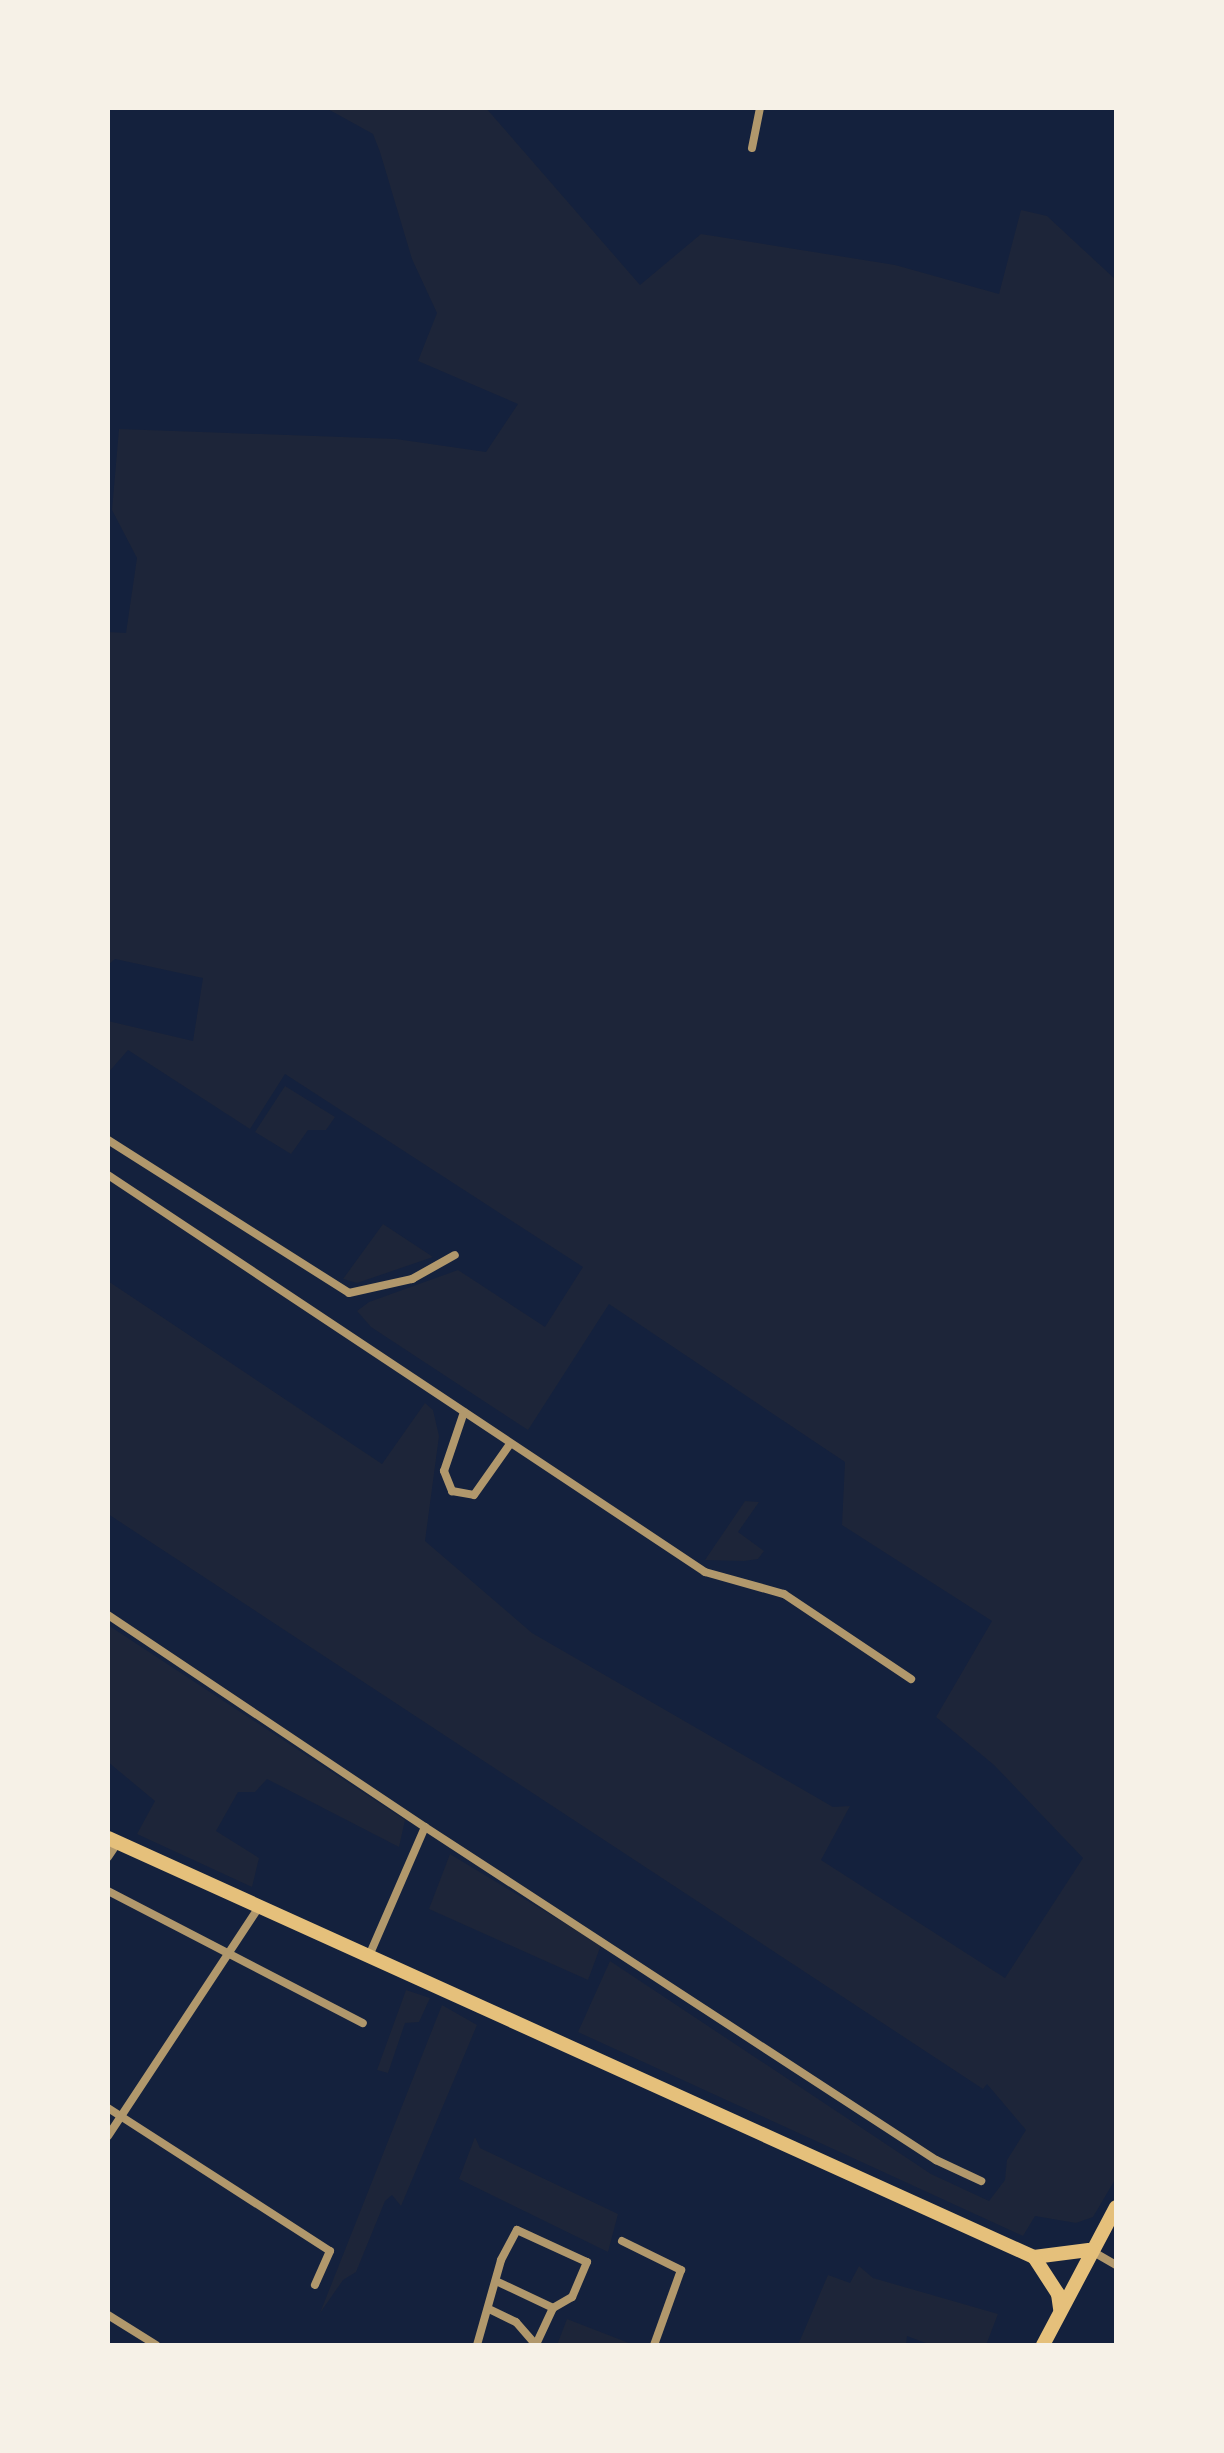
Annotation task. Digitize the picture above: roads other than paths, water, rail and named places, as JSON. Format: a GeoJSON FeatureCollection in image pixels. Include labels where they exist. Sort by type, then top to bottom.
{"type":"FeatureCollection","features":[{"type":"Feature","properties":{"kind":"main road"},"geometry":{"type":"LineString","coordinates":[[113,1840],[1034,2257],[1089,2250]]}},
{"type":"Feature","properties":{"kind":"main road"},"geometry":{"type":"LineString","coordinates":[[1043,2345],[1089,2250],[1116,2207]]}},
{"type":"Feature","properties":{"kind":"main road"},"geometry":{"type":"LineString","coordinates":[[1034,2257],[1058,2294],[1060,2310]]}},
{"type":"Feature","properties":{"kind":"street"},"geometry":{"type":"LineString","coordinates":[[752,148],[760,108]]}},
{"type":"Feature","properties":{"kind":"street"},"geometry":{"type":"LineString","coordinates":[[109,1141],[349,1293],[412,1279],[455,1255]]}},
{"type":"Feature","properties":{"kind":"street"},"geometry":{"type":"LineString","coordinates":[[108,1175],[705,1572],[784,1594],[911,1679]]}},
{"type":"Feature","properties":{"kind":"street"},"geometry":{"type":"LineString","coordinates":[[464,1412],[444,1471],[452,1491],[474,1495],[510,1444]]}},
{"type":"Feature","properties":{"kind":"street"},"geometry":{"type":"LineString","coordinates":[[108,1615],[425,1827],[936,2160],[981,2181]]}},
{"type":"Feature","properties":{"kind":"street"},"geometry":{"type":"LineString","coordinates":[[369,1956],[425,1827]]}},
{"type":"Feature","properties":{"kind":"street"},"geometry":{"type":"LineString","coordinates":[[108,1857],[113,1840]]}},
{"type":"Feature","properties":{"kind":"street"},"geometry":{"type":"LineString","coordinates":[[108,1891],[363,2023]]}},
{"type":"Feature","properties":{"kind":"street"},"geometry":{"type":"LineString","coordinates":[[108,2136],[259,1907]]}},
{"type":"Feature","properties":{"kind":"street"},"geometry":{"type":"LineString","coordinates":[[108,2108],[330,2251],[315,2285]]}},
{"type":"Feature","properties":{"kind":"street"},"geometry":{"type":"LineString","coordinates":[[477,2345],[496,2281],[517,2230],[587,2262],[572,2297],[553,2308],[536,2344],[516,2322],[489,2309]]}},
{"type":"Feature","properties":{"kind":"street"},"geometry":{"type":"LineString","coordinates":[[622,2241],[681,2270],[654,2345]]}},
{"type":"Feature","properties":{"kind":"street"},"geometry":{"type":"LineString","coordinates":[[1089,2250],[1116,2265]]}},
{"type":"Feature","properties":{"kind":"street"},"geometry":{"type":"LineString","coordinates":[[496,2281],[553,2308]]}},
{"type":"Feature","properties":{"kind":"street"},"geometry":{"type":"LineString","coordinates":[[108,2315],[156,2345]]}}]}
